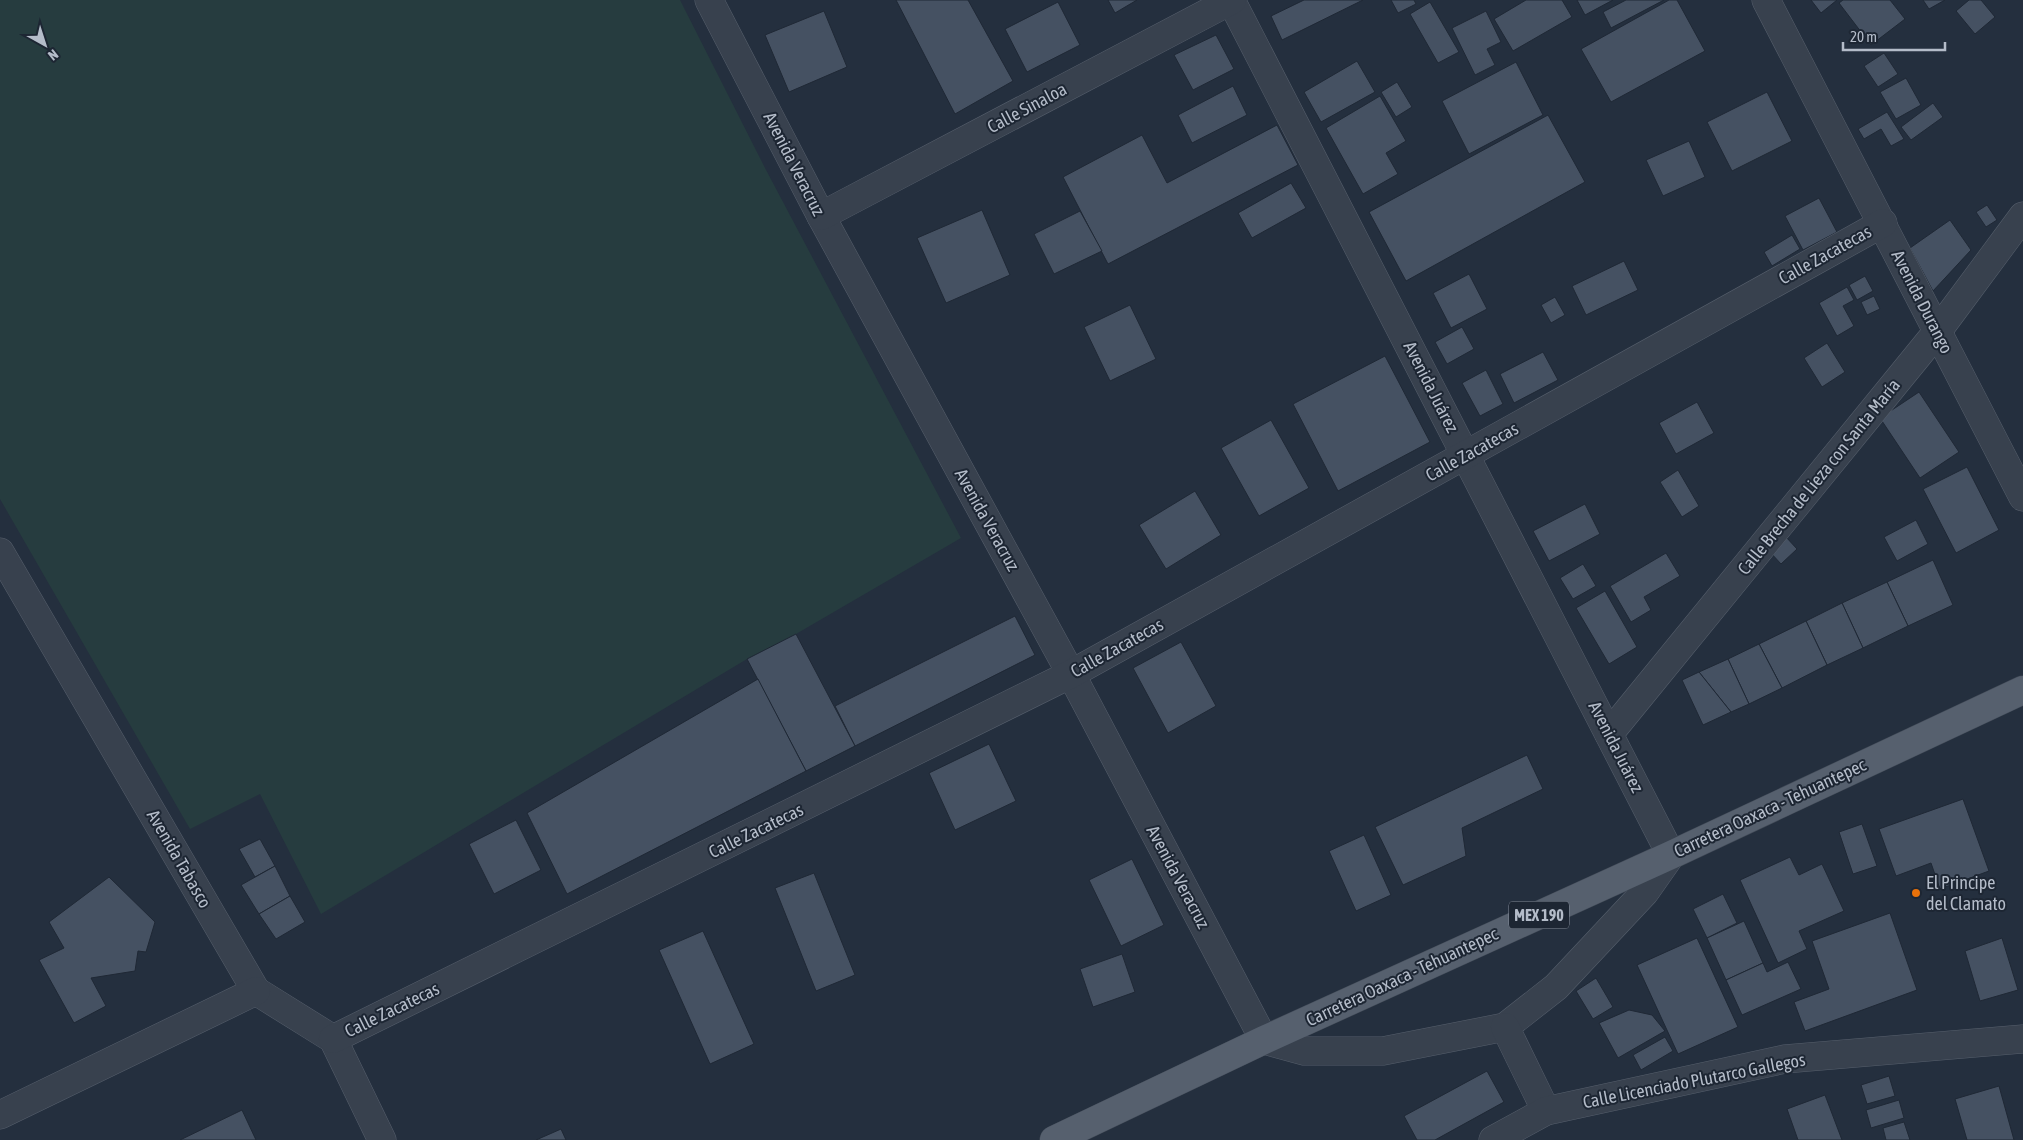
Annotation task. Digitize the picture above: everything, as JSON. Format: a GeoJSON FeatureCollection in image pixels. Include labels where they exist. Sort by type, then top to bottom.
{"type":"FeatureCollection","features":[{"type":"Feature","properties":{"kind":"main road","name":"Carretera Oaxaca - Tehuantepec"},"geometry":{"type":"LineString","coordinates":[[1054,1140],[1264,1040],[1671,855],[2023,690]]}},
{"type":"Feature","properties":{"kind":"street","name":"Avenida Veracruz"},"geometry":{"type":"LineString","coordinates":[[709,0],[822,216],[1071,674],[1264,1040]]}},
{"type":"Feature","properties":{"kind":"street","name":"Calle Sinaloa"},"geometry":{"type":"LineString","coordinates":[[822,216],[1231,0]]}},
{"type":"Feature","properties":{"kind":"street","name":"Avenida Juárez"},"geometry":{"type":"LineString","coordinates":[[1231,0],[1671,855]]}},
{"type":"Feature","properties":{"kind":"street","name":"Avenida Durango"},"geometry":{"type":"LineString","coordinates":[[1766,0],[2023,497]]}},
{"type":"Feature","properties":{"kind":"street","name":"Calle Brecha de Lieza con Santa María"},"geometry":{"type":"LineString","coordinates":[[1609,734],[1937,332],[2023,216]]}},
{"type":"Feature","properties":{"kind":"street","name":"Calle Zacatecas"},"geometry":{"type":"LineString","coordinates":[[333,1039],[1071,674],[1883,223]]}},
{"type":"Feature","properties":{"kind":"street","name":"Avenida Tabasco"},"geometry":{"type":"LineString","coordinates":[[0,552],[256,991],[333,1039]]}},
{"type":"Feature","properties":{"kind":"street"},"geometry":{"type":"LineString","coordinates":[[1264,1040],[1304,1051],[1383,1051],[1505,1027],[1556,988],[1645,892],[1671,855]]}},
{"type":"Feature","properties":{"kind":"street"},"geometry":{"type":"LineString","coordinates":[[0,1115],[256,991]]}},
{"type":"Feature","properties":{"kind":"street"},"geometry":{"type":"LineString","coordinates":[[1505,1027],[1546,1111]]}},
{"type":"Feature","properties":{"kind":"street"},"geometry":{"type":"LineString","coordinates":[[333,1039],[382,1140]]}},
{"type":"Feature","properties":{"kind":"street","name":"Calle Licenciado Plutarco Gallegos"},"geometry":{"type":"LineString","coordinates":[[1493,1140],[1546,1111],[1785,1059],[2023,1039]]}},
{"type":"Feature","properties":{"kind":"green space"},"geometry":{"type":"Polygon","coordinates":[[[0,0],[680,0],[765,168],[961,538],[796,634],[747,659],[321,914],[260,794],[190,829],[0,499],[0,0]]]}},
{"type":"Feature","properties":{"kind":"building"},"geometry":{"type":"Polygon","coordinates":[[[896,0],[968,0],[1013,81],[955,114],[896,0]]]}},
{"type":"Feature","properties":{"kind":"building"},"geometry":{"type":"Polygon","coordinates":[[[1108,0],[1137,0],[1115,13],[1108,0]]]}},
{"type":"Feature","properties":{"kind":"building"},"geometry":{"type":"Polygon","coordinates":[[[1304,0],[1363,0],[1282,40],[1271,16],[1304,0]]]}},
{"type":"Feature","properties":{"kind":"building"},"geometry":{"type":"Polygon","coordinates":[[[1391,0],[1414,0],[1416,4],[1398,13],[1391,0]]]}},
{"type":"Feature","properties":{"kind":"building"},"geometry":{"type":"Polygon","coordinates":[[[1526,0],[1562,0],[1572,17],[1513,51],[1494,19],[1526,0]]]}},
{"type":"Feature","properties":{"kind":"building"},"geometry":{"type":"Polygon","coordinates":[[[1577,0],[1613,0],[1585,15],[1577,0]]]}},
{"type":"Feature","properties":{"kind":"building"},"geometry":{"type":"Polygon","coordinates":[[[1626,0],[1664,0],[1611,28],[1603,12],[1626,0]]]}},
{"type":"Feature","properties":{"kind":"building"},"geometry":{"type":"Polygon","coordinates":[[[1669,0],[1677,0],[1705,51],[1611,102],[1581,49],[1669,0]]]}},
{"type":"Feature","properties":{"kind":"building"},"geometry":{"type":"Polygon","coordinates":[[[1811,0],[1837,0],[1821,13],[1811,0]]]}},
{"type":"Feature","properties":{"kind":"building"},"geometry":{"type":"Polygon","coordinates":[[[1843,0],[1890,0],[1905,19],[1871,45],[1839,3],[1843,0]]]}},
{"type":"Feature","properties":{"kind":"building"},"geometry":{"type":"Polygon","coordinates":[[[1923,0],[1945,0],[1929,9],[1923,0]]]}},
{"type":"Feature","properties":{"kind":"building"},"geometry":{"type":"Polygon","coordinates":[[[1969,0],[1981,0],[1995,17],[1975,34],[1956,11],[1969,0]]]}},
{"type":"Feature","properties":{"kind":"building"},"geometry":{"type":"Polygon","coordinates":[[[1058,2],[1080,45],[1027,72],[1005,29],[1058,2]]]}},
{"type":"Feature","properties":{"kind":"building"},"geometry":{"type":"Polygon","coordinates":[[[1430,2],[1459,52],[1438,63],[1410,14],[1430,2]]]}},
{"type":"Feature","properties":{"kind":"building"},"geometry":{"type":"Polygon","coordinates":[[[824,11],[847,67],[789,92],[765,35],[824,11]]]}},
{"type":"Feature","properties":{"kind":"building"},"geometry":{"type":"Polygon","coordinates":[[[1486,11],[1501,42],[1487,49],[1495,65],[1475,75],[1452,28],[1486,11]]]}},
{"type":"Feature","properties":{"kind":"building"},"geometry":{"type":"Polygon","coordinates":[[[1216,35],[1234,69],[1193,90],[1174,55],[1216,35]]]}},
{"type":"Feature","properties":{"kind":"building"},"geometry":{"type":"Polygon","coordinates":[[[1884,53],[1898,74],[1878,87],[1864,66],[1884,53]]]}},
{"type":"Feature","properties":{"kind":"building"},"geometry":{"type":"Polygon","coordinates":[[[1357,61],[1375,92],[1321,122],[1304,92],[1357,61]]]}},
{"type":"Feature","properties":{"kind":"building"},"geometry":{"type":"Polygon","coordinates":[[[1516,62],[1543,115],[1469,154],[1442,101],[1516,62]]]}},
{"type":"Feature","properties":{"kind":"building"},"geometry":{"type":"Polygon","coordinates":[[[1906,78],[1921,105],[1896,119],[1880,92],[1906,78]]]}},
{"type":"Feature","properties":{"kind":"building"},"geometry":{"type":"Polygon","coordinates":[[[1397,82],[1412,107],[1396,117],[1381,92],[1397,82]]]}},
{"type":"Feature","properties":{"kind":"building"},"geometry":{"type":"Polygon","coordinates":[[[1233,86],[1247,115],[1192,143],[1178,115],[1233,86]]]}},
{"type":"Feature","properties":{"kind":"building"},"geometry":{"type":"Polygon","coordinates":[[[1767,92],[1792,141],[1732,171],[1707,122],[1767,92]]]}},
{"type":"Feature","properties":{"kind":"building"},"geometry":{"type":"Polygon","coordinates":[[[1380,96],[1406,141],[1386,153],[1398,174],[1363,194],[1326,128],[1380,96]]]}},
{"type":"Feature","properties":{"kind":"building"},"geometry":{"type":"Polygon","coordinates":[[[1933,103],[1943,117],[1911,140],[1901,127],[1933,103]]]}},
{"type":"Feature","properties":{"kind":"building"},"geometry":{"type":"Polygon","coordinates":[[[1887,112],[1904,139],[1891,146],[1881,129],[1864,139],[1858,129],[1887,112]]]}},
{"type":"Feature","properties":{"kind":"building"},"geometry":{"type":"Polygon","coordinates":[[[1548,115],[1585,182],[1406,281],[1369,212],[1548,115]]]}},
{"type":"Feature","properties":{"kind":"building"},"geometry":{"type":"Polygon","coordinates":[[[1277,125],[1298,165],[1108,264],[1063,177],[1142,135],[1167,183],[1277,125]]]}},
{"type":"Feature","properties":{"kind":"building"},"geometry":{"type":"Polygon","coordinates":[[[1689,141],[1705,177],[1663,196],[1646,160],[1689,141]]]}},
{"type":"Feature","properties":{"kind":"building"},"geometry":{"type":"Polygon","coordinates":[[[1291,183],[1306,208],[1252,238],[1238,213],[1291,183]]]}},
{"type":"Feature","properties":{"kind":"building"},"geometry":{"type":"Polygon","coordinates":[[[1819,198],[1837,232],[1803,250],[1785,216],[1819,198]]]}},
{"type":"Feature","properties":{"kind":"building"},"geometry":{"type":"Polygon","coordinates":[[[1987,205],[1997,220],[1986,227],[1976,212],[1987,205]]]}},
{"type":"Feature","properties":{"kind":"building"},"geometry":{"type":"Polygon","coordinates":[[[982,210],[1010,275],[946,303],[917,238],[982,210]]]}},
{"type":"Feature","properties":{"kind":"building"},"geometry":{"type":"Polygon","coordinates":[[[1080,211],[1102,251],[1054,274],[1034,234],[1080,211]]]}},
{"type":"Feature","properties":{"kind":"building"},"geometry":{"type":"Polygon","coordinates":[[[1950,220],[1971,250],[1933,291],[1910,248],[1950,220]]]}},
{"type":"Feature","properties":{"kind":"building"},"geometry":{"type":"Polygon","coordinates":[[[1792,235],[1800,249],[1772,266],[1764,252],[1792,235]]]}},
{"type":"Feature","properties":{"kind":"building"},"geometry":{"type":"Polygon","coordinates":[[[1624,261],[1638,290],[1586,315],[1572,286],[1624,261]]]}},
{"type":"Feature","properties":{"kind":"building"},"geometry":{"type":"Polygon","coordinates":[[[1469,274],[1487,309],[1451,328],[1433,293],[1469,274]]]}},
{"type":"Feature","properties":{"kind":"building"},"geometry":{"type":"Polygon","coordinates":[[[1865,276],[1873,291],[1857,300],[1849,285],[1865,276]]]}},
{"type":"Feature","properties":{"kind":"building"},"geometry":{"type":"Polygon","coordinates":[[[1847,287],[1854,300],[1843,306],[1854,326],[1837,336],[1819,303],[1847,287]]]}},
{"type":"Feature","properties":{"kind":"building"},"geometry":{"type":"Polygon","coordinates":[[[1874,296],[1880,309],[1867,315],[1861,302],[1874,296]]]}},
{"type":"Feature","properties":{"kind":"building"},"geometry":{"type":"Polygon","coordinates":[[[1555,297],[1565,315],[1551,323],[1541,305],[1555,297]]]}},
{"type":"Feature","properties":{"kind":"building"},"geometry":{"type":"Polygon","coordinates":[[[1130,305],[1156,359],[1110,381],[1084,327],[1130,305]]]}},
{"type":"Feature","properties":{"kind":"building"},"geometry":{"type":"Polygon","coordinates":[[[1462,327],[1474,349],[1447,364],[1435,342],[1462,327]]]}},
{"type":"Feature","properties":{"kind":"building"},"geometry":{"type":"Polygon","coordinates":[[[1827,343],[1845,372],[1822,387],[1804,358],[1827,343]]]}},
{"type":"Feature","properties":{"kind":"building"},"geometry":{"type":"Polygon","coordinates":[[[1543,352],[1558,380],[1514,403],[1500,374],[1543,352]]]}},
{"type":"Feature","properties":{"kind":"building"},"geometry":{"type":"Polygon","coordinates":[[[1385,356],[1430,442],[1338,491],[1293,404],[1385,356]]]}},
{"type":"Feature","properties":{"kind":"building"},"geometry":{"type":"Polygon","coordinates":[[[1486,370],[1503,404],[1480,416],[1462,383],[1486,370]]]}},
{"type":"Feature","properties":{"kind":"building"},"geometry":{"type":"Polygon","coordinates":[[[1919,392],[1959,452],[1920,478],[1880,418],[1919,392]]]}},
{"type":"Feature","properties":{"kind":"building"},"geometry":{"type":"Polygon","coordinates":[[[1697,402],[1714,433],[1676,454],[1659,423],[1697,402]]]}},
{"type":"Feature","properties":{"kind":"building"},"geometry":{"type":"Polygon","coordinates":[[[1271,420],[1309,488],[1259,516],[1221,448],[1271,420]]]}},
{"type":"Feature","properties":{"kind":"building"},"geometry":{"type":"Polygon","coordinates":[[[1967,467],[1999,530],[1956,553],[1923,489],[1967,467]]]}},
{"type":"Feature","properties":{"kind":"building"},"geometry":{"type":"Polygon","coordinates":[[[1678,470],[1699,506],[1682,517],[1660,482],[1678,470]]]}},
{"type":"Feature","properties":{"kind":"building"},"geometry":{"type":"Polygon","coordinates":[[[1195,491],[1221,535],[1166,569],[1139,525],[1195,491]]]}},
{"type":"Feature","properties":{"kind":"building"},"geometry":{"type":"Polygon","coordinates":[[[1585,504],[1600,534],[1549,561],[1533,531],[1585,504]]]}},
{"type":"Feature","properties":{"kind":"building"},"geometry":{"type":"Polygon","coordinates":[[[1916,520],[1928,544],[1897,561],[1884,537],[1916,520]]]}},
{"type":"Feature","properties":{"kind":"building"},"geometry":{"type":"Polygon","coordinates":[[[1786,537],[1797,549],[1781,564],[1770,552],[1786,537]]]}},
{"type":"Feature","properties":{"kind":"building"},"geometry":{"type":"Polygon","coordinates":[[[1666,553],[1680,576],[1644,597],[1651,610],[1631,622],[1610,586],[1666,553]]]}},
{"type":"Feature","properties":{"kind":"building"},"geometry":{"type":"Polygon","coordinates":[[[1933,560],[1953,605],[1908,626],[1887,582],[1933,560]]]}},
{"type":"Feature","properties":{"kind":"building"},"geometry":{"type":"Polygon","coordinates":[[[1583,564],[1596,586],[1573,599],[1560,578],[1583,564]]]}},
{"type":"Feature","properties":{"kind":"building"},"geometry":{"type":"Polygon","coordinates":[[[1887,582],[1908,626],[1863,648],[1842,603],[1887,582]]]}},
{"type":"Feature","properties":{"kind":"building"},"geometry":{"type":"Polygon","coordinates":[[[1605,591],[1637,647],[1609,664],[1576,608],[1605,591]]]}},
{"type":"Feature","properties":{"kind":"building"},"geometry":{"type":"Polygon","coordinates":[[[1842,603],[1863,648],[1827,665],[1806,621],[1842,603]]]}},
{"type":"Feature","properties":{"kind":"building"},"geometry":{"type":"Polygon","coordinates":[[[1015,616],[1035,655],[855,746],[835,706],[1015,616]]]}},
{"type":"Feature","properties":{"kind":"building"},"geometry":{"type":"Polygon","coordinates":[[[1806,621],[1827,665],[1782,688],[1759,644],[1806,621]]]}},
{"type":"Feature","properties":{"kind":"building"},"geometry":{"type":"Polygon","coordinates":[[[796,634],[855,746],[806,771],[747,659],[796,634]]]}},
{"type":"Feature","properties":{"kind":"building"},"geometry":{"type":"Polygon","coordinates":[[[1181,642],[1216,706],[1168,733],[1133,668],[1181,642]]]}},
{"type":"Feature","properties":{"kind":"building"},"geometry":{"type":"Polygon","coordinates":[[[1759,644],[1782,688],[1749,704],[1728,659],[1759,644]]]}},
{"type":"Feature","properties":{"kind":"building"},"geometry":{"type":"Polygon","coordinates":[[[1728,659],[1749,704],[1731,712],[1699,672],[1728,659]]]}},
{"type":"Feature","properties":{"kind":"building"},"geometry":{"type":"Polygon","coordinates":[[[1699,672],[1731,712],[1703,725],[1682,680],[1699,672]]]}},
{"type":"Feature","properties":{"kind":"building"},"geometry":{"type":"Polygon","coordinates":[[[758,679],[806,771],[567,894],[527,813],[758,679]]]}},
{"type":"Feature","properties":{"kind":"building"},"geometry":{"type":"Polygon","coordinates":[[[989,744],[1016,801],[955,830],[929,773],[989,744]]]}},
{"type":"Feature","properties":{"kind":"building"},"geometry":{"type":"Polygon","coordinates":[[[1527,755],[1543,789],[1462,828],[1466,856],[1403,885],[1375,827],[1527,755]]]}},
{"type":"Feature","properties":{"kind":"building"},"geometry":{"type":"Polygon","coordinates":[[[1963,799],[1989,871],[1940,889],[1931,863],[1896,876],[1879,829],[1963,799]]]}},
{"type":"Feature","properties":{"kind":"building"},"geometry":{"type":"Polygon","coordinates":[[[516,820],[541,870],[494,894],[469,844],[516,820]]]}},
{"type":"Feature","properties":{"kind":"building"},"geometry":{"type":"Polygon","coordinates":[[[1862,824],[1877,866],[1853,874],[1839,832],[1862,824]]]}},
{"type":"Feature","properties":{"kind":"building"},"geometry":{"type":"Polygon","coordinates":[[[1364,835],[1391,895],[1356,911],[1329,851],[1364,835]]]}},
{"type":"Feature","properties":{"kind":"building"},"geometry":{"type":"Polygon","coordinates":[[[260,839],[275,866],[255,877],[239,849],[260,839]]]}},
{"type":"Feature","properties":{"kind":"building"},"geometry":{"type":"Polygon","coordinates":[[[1790,857],[1799,875],[1822,864],[1844,911],[1799,931],[1807,949],[1778,963],[1740,880],[1790,857]]]}},
{"type":"Feature","properties":{"kind":"building"},"geometry":{"type":"Polygon","coordinates":[[[1132,859],[1164,925],[1121,946],[1089,880],[1132,859]]]}},
{"type":"Feature","properties":{"kind":"building"},"geometry":{"type":"Polygon","coordinates":[[[275,866],[290,896],[259,914],[241,885],[275,866]]]}},
{"type":"Feature","properties":{"kind":"building"},"geometry":{"type":"Polygon","coordinates":[[[814,873],[855,975],[816,991],[775,888],[814,873]]]}},
{"type":"Feature","properties":{"kind":"building"},"geometry":{"type":"Polygon","coordinates":[[[109,877],[155,922],[146,952],[138,951],[135,971],[91,978],[106,1006],[74,1023],[39,960],[64,948],[49,922],[109,877]]]}},
{"type":"Feature","properties":{"kind":"building"},"geometry":{"type":"Polygon","coordinates":[[[1723,894],[1737,923],[1707,938],[1693,909],[1723,894]]]}},
{"type":"Feature","properties":{"kind":"building"},"geometry":{"type":"Polygon","coordinates":[[[290,896],[305,922],[276,939],[259,914],[290,896]]]}},
{"type":"Feature","properties":{"kind":"building"},"geometry":{"type":"Polygon","coordinates":[[[1890,913],[1917,990],[1805,1031],[1794,1002],[1829,989],[1812,941],[1890,913]]]}},
{"type":"Feature","properties":{"kind":"building"},"geometry":{"type":"Polygon","coordinates":[[[1744,921],[1763,963],[1726,980],[1707,938],[1744,921]]]}},
{"type":"Feature","properties":{"kind":"building"},"geometry":{"type":"Polygon","coordinates":[[[703,931],[754,1044],[710,1064],[659,950],[703,931]]]}},
{"type":"Feature","properties":{"kind":"building"},"geometry":{"type":"Polygon","coordinates":[[[1697,938],[1738,1027],[1678,1054],[1637,965],[1697,938]]]}},
{"type":"Feature","properties":{"kind":"building"},"geometry":{"type":"Polygon","coordinates":[[[2002,938],[2018,990],[1980,1001],[1965,951],[2002,938]]]}},
{"type":"Feature","properties":{"kind":"building"},"geometry":{"type":"Polygon","coordinates":[[[1122,954],[1135,992],[1093,1007],[1080,969],[1122,954]]]}},
{"type":"Feature","properties":{"kind":"building"},"geometry":{"type":"Polygon","coordinates":[[[1788,962],[1801,989],[1742,1015],[1726,980],[1763,963],[1767,972],[1788,962]]]}},
{"type":"Feature","properties":{"kind":"building"},"geometry":{"type":"Polygon","coordinates":[[[1596,978],[1613,1007],[1593,1019],[1576,991],[1596,978]]]}},
{"type":"Feature","properties":{"kind":"building"},"geometry":{"type":"Polygon","coordinates":[[[1629,1010],[1652,1015],[1665,1031],[1618,1058],[1599,1023],[1629,1010]]]}},
{"type":"Feature","properties":{"kind":"building"},"geometry":{"type":"Polygon","coordinates":[[[1665,1037],[1673,1051],[1641,1070],[1633,1055],[1665,1037]]]}},
{"type":"Feature","properties":{"kind":"building"},"geometry":{"type":"Polygon","coordinates":[[[1487,1071],[1504,1102],[1435,1140],[1417,1140],[1404,1116],[1487,1071]]]}},
{"type":"Feature","properties":{"kind":"building"},"geometry":{"type":"Polygon","coordinates":[[[1889,1076],[1895,1096],[1867,1104],[1861,1085],[1889,1076]]]}},
{"type":"Feature","properties":{"kind":"building"},"geometry":{"type":"Polygon","coordinates":[[[1999,1086],[2014,1140],[1967,1140],[1955,1099],[1999,1086]]]}},
{"type":"Feature","properties":{"kind":"building"},"geometry":{"type":"Polygon","coordinates":[[[1825,1095],[1842,1140],[1798,1140],[1787,1109],[1825,1095]]]}},
{"type":"Feature","properties":{"kind":"building"},"geometry":{"type":"Polygon","coordinates":[[[1899,1100],[1904,1118],[1871,1128],[1866,1110],[1899,1100]]]}},
{"type":"Feature","properties":{"kind":"building"},"geometry":{"type":"Polygon","coordinates":[[[242,1110],[256,1140],[180,1140],[242,1110]]]}},
{"type":"Feature","properties":{"kind":"building"},"geometry":{"type":"Polygon","coordinates":[[[1904,1122],[1910,1140],[1886,1140],[1883,1128],[1904,1122]]]}},
{"type":"Feature","properties":{"kind":"building"},"geometry":{"type":"Polygon","coordinates":[[[561,1129],[566,1140],[536,1140],[561,1129]]]}},
{"type":"Feature","properties":{"kind":"place","name":"El Principe del Clamato"},"geometry":{"type":"Point","coordinates":[1916,893]}}]}
